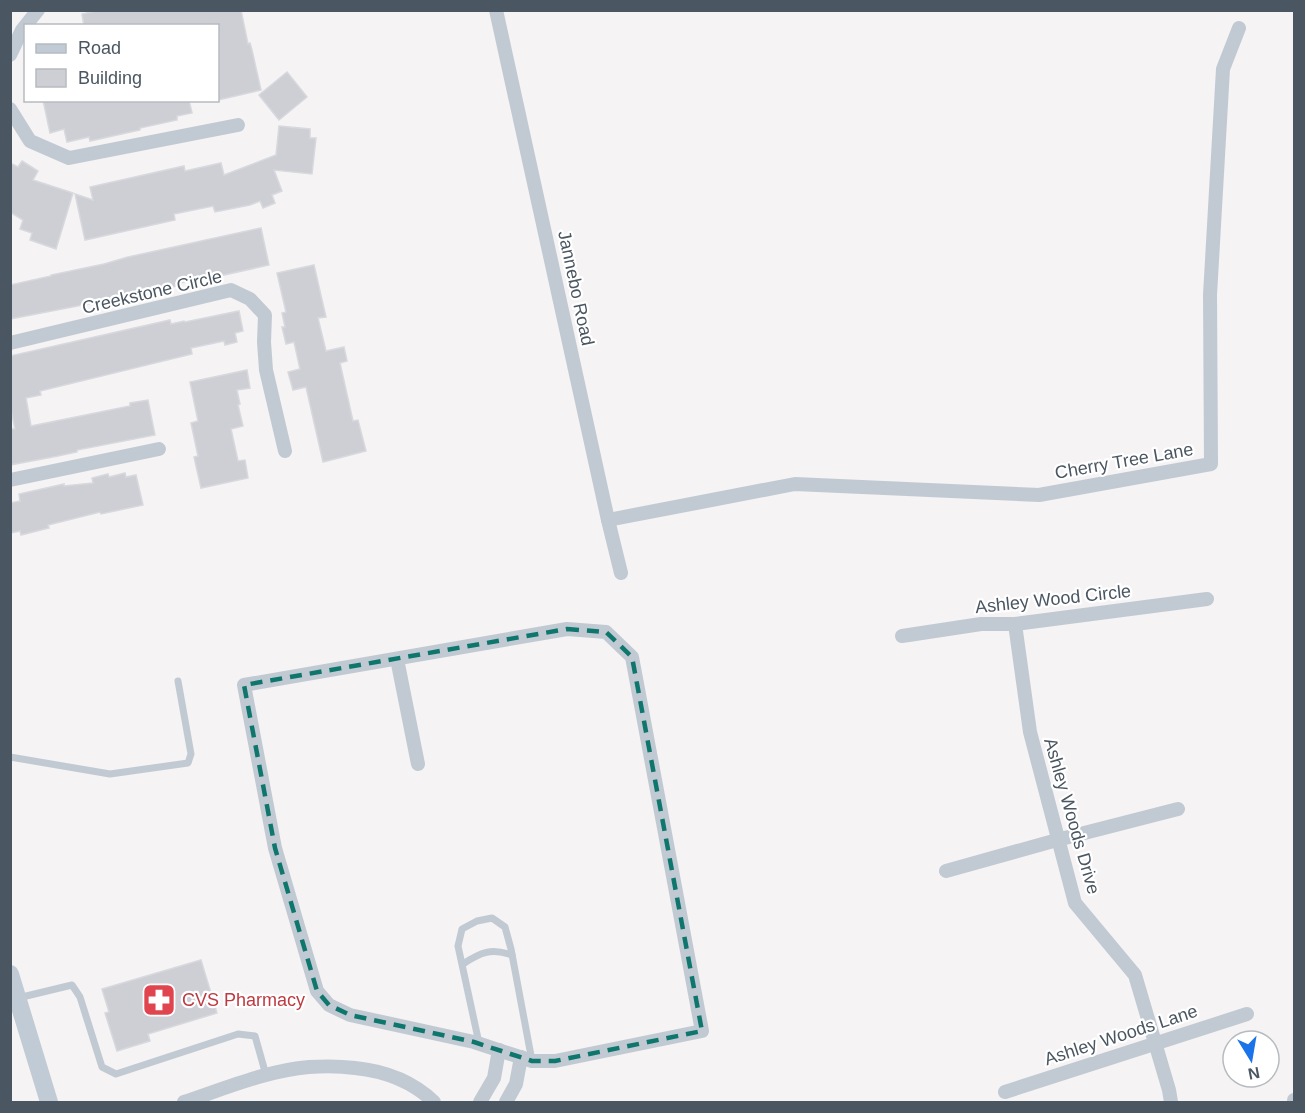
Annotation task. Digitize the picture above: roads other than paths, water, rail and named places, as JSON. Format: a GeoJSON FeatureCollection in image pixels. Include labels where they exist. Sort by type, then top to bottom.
{"type":"FeatureCollection","features":[{"type":"Feature","properties":{"kind":"main road"},"geometry":{"type":"LineString","coordinates":[[10,974],[49,1102]]}},
{"type":"Feature","properties":{"kind":"street"},"geometry":{"type":"LineString","coordinates":[[27,24],[38,10]]}},
{"type":"Feature","properties":{"kind":"street","name":"Jannebo Road"},"geometry":{"type":"LineString","coordinates":[[496,10],[621,573]]}},
{"type":"Feature","properties":{"kind":"street"},"geometry":{"type":"LineString","coordinates":[[10,55],[24,28]]}},
{"type":"Feature","properties":{"kind":"street","name":"Cherry Tree Lane"},"geometry":{"type":"LineString","coordinates":[[608,520],[795,484],[1039,495],[1211,464],[1210,295],[1223,69],[1239,28]]}},
{"type":"Feature","properties":{"kind":"street"},"geometry":{"type":"LineString","coordinates":[[14,115],[30,141],[69,158],[238,125]]}},
{"type":"Feature","properties":{"kind":"street","name":"Creekstone Circle"},"geometry":{"type":"LineString","coordinates":[[10,343],[231,290],[250,299],[265,315],[266,370],[285,451]]}},
{"type":"Feature","properties":{"kind":"street"},"geometry":{"type":"LineString","coordinates":[[10,480],[159,448]]}},
{"type":"Feature","properties":{"kind":"street","name":"Ashley Wood Circle"},"geometry":{"type":"LineString","coordinates":[[902,636],[981,624],[1016,624],[1208,599]]}},
{"type":"Feature","properties":{"kind":"street","name":"Ashley Woods Drive"},"geometry":{"type":"LineString","coordinates":[[1016,624],[1030,732],[1075,903],[1135,975],[1171,1102]]}},
{"type":"Feature","properties":{"kind":"street"},"geometry":{"type":"LineString","coordinates":[[567,629],[606,632],[632,657],[702,1031],[555,1061],[527,1059],[479,1043],[350,1015],[329,1005],[317,991],[275,848],[244,685],[567,629]]}},
{"type":"Feature","properties":{"kind":"street"},"geometry":{"type":"LineString","coordinates":[[397,659],[418,764]]}},
{"type":"Feature","properties":{"kind":"street"},"geometry":{"type":"LineString","coordinates":[[946,871],[1178,809]]}},
{"type":"Feature","properties":{"kind":"street","name":"Ashley Woods Lane"},"geometry":{"type":"LineString","coordinates":[[1005,1092],[1247,1014]]}},
{"type":"Feature","properties":{"kind":"street"},"geometry":{"type":"LineString","coordinates":[[480,1102],[494,1078],[499,1050]]}},
{"type":"Feature","properties":{"kind":"street"},"geometry":{"type":"LineString","coordinates":[[506,1102],[527,1059]]}},
{"type":"Feature","properties":{"kind":"street"},"geometry":{"type":"LineString","coordinates":[[184,1102],[266,1075],[306,1067],[335,1066],[375,1070],[400,1079],[434,1102]]}},
{"type":"Feature","properties":{"kind":"lane"},"geometry":{"type":"LineString","coordinates":[[10,757],[110,774],[188,763],[191,754],[178,681]]}},
{"type":"Feature","properties":{"kind":"lane"},"geometry":{"type":"LineString","coordinates":[[479,1043],[458,946],[462,929],[477,921],[492,918],[505,927],[512,956],[527,1059]]}},
{"type":"Feature","properties":{"kind":"lane"},"geometry":{"type":"LineString","coordinates":[[463,964],[478,953],[502,952],[512,956]]}},
{"type":"Feature","properties":{"kind":"lane"},"geometry":{"type":"LineString","coordinates":[[18,998],[72,985],[80,997],[102,1067],[116,1074],[238,1034],[255,1036],[266,1075]]}},
{"type":"Feature","properties":{"kind":"place","name":"CVS Pharmacy"},"geometry":{"type":"Point","coordinates":[159,1000]}}]}
